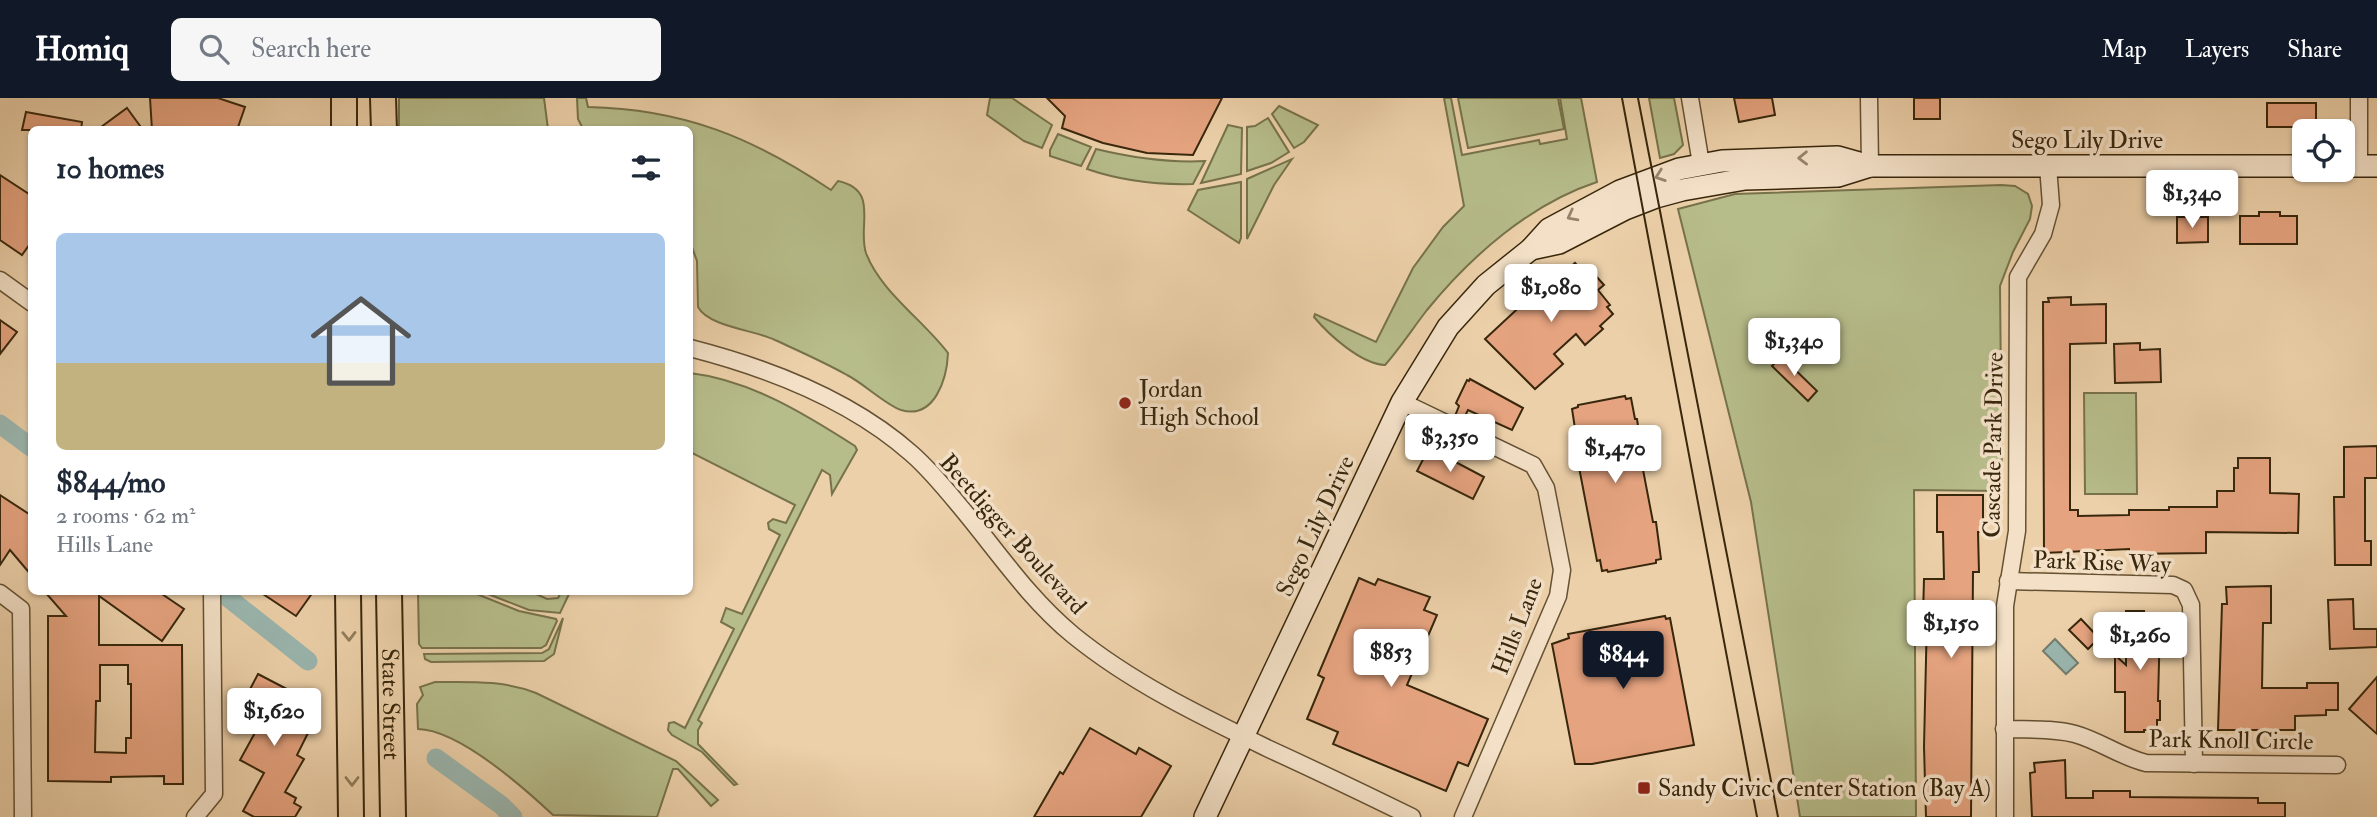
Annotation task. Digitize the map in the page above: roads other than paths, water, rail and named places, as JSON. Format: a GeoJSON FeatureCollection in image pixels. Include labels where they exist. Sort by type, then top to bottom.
{"type":"FeatureCollection","features":[{"type":"Feature","properties":{"kind":"main road"},"geometry":{"type":"LineString","coordinates":[[344,98],[344,126]]}},
{"type":"Feature","properties":{"kind":"main road"},"geometry":{"type":"LineString","coordinates":[[383,98],[383,126]]}},
{"type":"Feature","properties":{"kind":"main road","name":"Sego Lily Drive"},"geometry":{"type":"LineString","coordinates":[[1205,817],[1402,402],[1429,356],[1465,306],[1486,285],[1531,249],[1549,229],[1620,191],[1653,178],[1701,164],[1732,160],[1838,158],[1870,166],[2292,166]]}},
{"type":"Feature","properties":{"kind":"main road","name":"Sego Lily Drive"},"geometry":{"type":"LineString","coordinates":[[1531,249],[1559,243],[1625,209],[1682,190],[1745,179],[1838,176],[1870,166]]}},
{"type":"Feature","properties":{"kind":"main road","name":"State Street"},"geometry":{"type":"LineString","coordinates":[[348,595],[351,817]]}},
{"type":"Feature","properties":{"kind":"main road","name":"State Street"},"geometry":{"type":"LineString","coordinates":[[389,595],[393,817]]}},
{"type":"Feature","properties":{"kind":"street"},"geometry":{"type":"LineString","coordinates":[[1690,98],[1701,164]]}},
{"type":"Feature","properties":{"kind":"street"},"geometry":{"type":"LineString","coordinates":[[1869,98],[1870,166]]}},
{"type":"Feature","properties":{"kind":"street"},"geometry":{"type":"LineString","coordinates":[[2359,98],[2360,166]]}},
{"type":"Feature","properties":{"kind":"street","name":"Cascade Park Drive"},"geometry":{"type":"LineString","coordinates":[[2005,817],[2005,606],[2017,531],[2018,277],[2043,234],[2051,205],[2048,166]]}},
{"type":"Feature","properties":{"kind":"street"},"geometry":{"type":"LineString","coordinates":[[0,279],[28,300]]}},
{"type":"Feature","properties":{"kind":"street","name":"Beetdigger Boulevard"},"geometry":{"type":"LineString","coordinates":[[693,349],[778,375],[838,403],[912,454],[940,483],[1022,585],[1072,634],[1113,665],[1244,737],[1412,817]]}},
{"type":"Feature","properties":{"kind":"street","name":"Hills Lane"},"geometry":{"type":"LineString","coordinates":[[1402,402],[1532,465],[1546,488],[1562,570],[1558,596],[1463,817]]}},
{"type":"Feature","properties":{"kind":"street","name":"Park Rise Way"},"geometry":{"type":"LineString","coordinates":[[2008,581],[2173,585],[2184,590],[2191,605],[2193,765]]}},
{"type":"Feature","properties":{"kind":"street"},"geometry":{"type":"LineString","coordinates":[[0,593],[21,609],[23,817]]}},
{"type":"Feature","properties":{"kind":"street"},"geometry":{"type":"LineString","coordinates":[[195,817],[214,794],[212,595]]}},
{"type":"Feature","properties":{"kind":"street","name":"Park Knoll Circle"},"geometry":{"type":"LineString","coordinates":[[2004,729],[2063,731],[2090,739],[2139,761],[2161,765],[2337,765]]}},
{"type":"Feature","properties":{"kind":"water"},"geometry":{"type":"Polygon","coordinates":[[[2055,639],[2078,663],[2066,674],[2043,651],[2055,639]]]}},
{"type":"Feature","properties":{"kind":"waterway"},"geometry":{"type":"LineString","coordinates":[[0,424],[28,445]]}},
{"type":"Feature","properties":{"kind":"waterway"},"geometry":{"type":"LineString","coordinates":[[225,595],[308,661]]}},
{"type":"Feature","properties":{"kind":"waterway"},"geometry":{"type":"LineString","coordinates":[[436,758],[501,805],[513,817]]}},
{"type":"Feature","properties":{"kind":"tram line"},"geometry":{"type":"LineString","coordinates":[[1622,98],[1757,817]]}},
{"type":"Feature","properties":{"kind":"tram line"},"geometry":{"type":"LineString","coordinates":[[1638,98],[1778,817]]}},
{"type":"Feature","properties":{"kind":"place","name":"Jordan High School"},"geometry":{"type":"Point","coordinates":[1125,403]}},
{"type":"Feature","properties":{"kind":"place","name":"Sandy Civic Center Station (Bay A)"},"geometry":{"type":"Point","coordinates":[1644,788]}}]}
